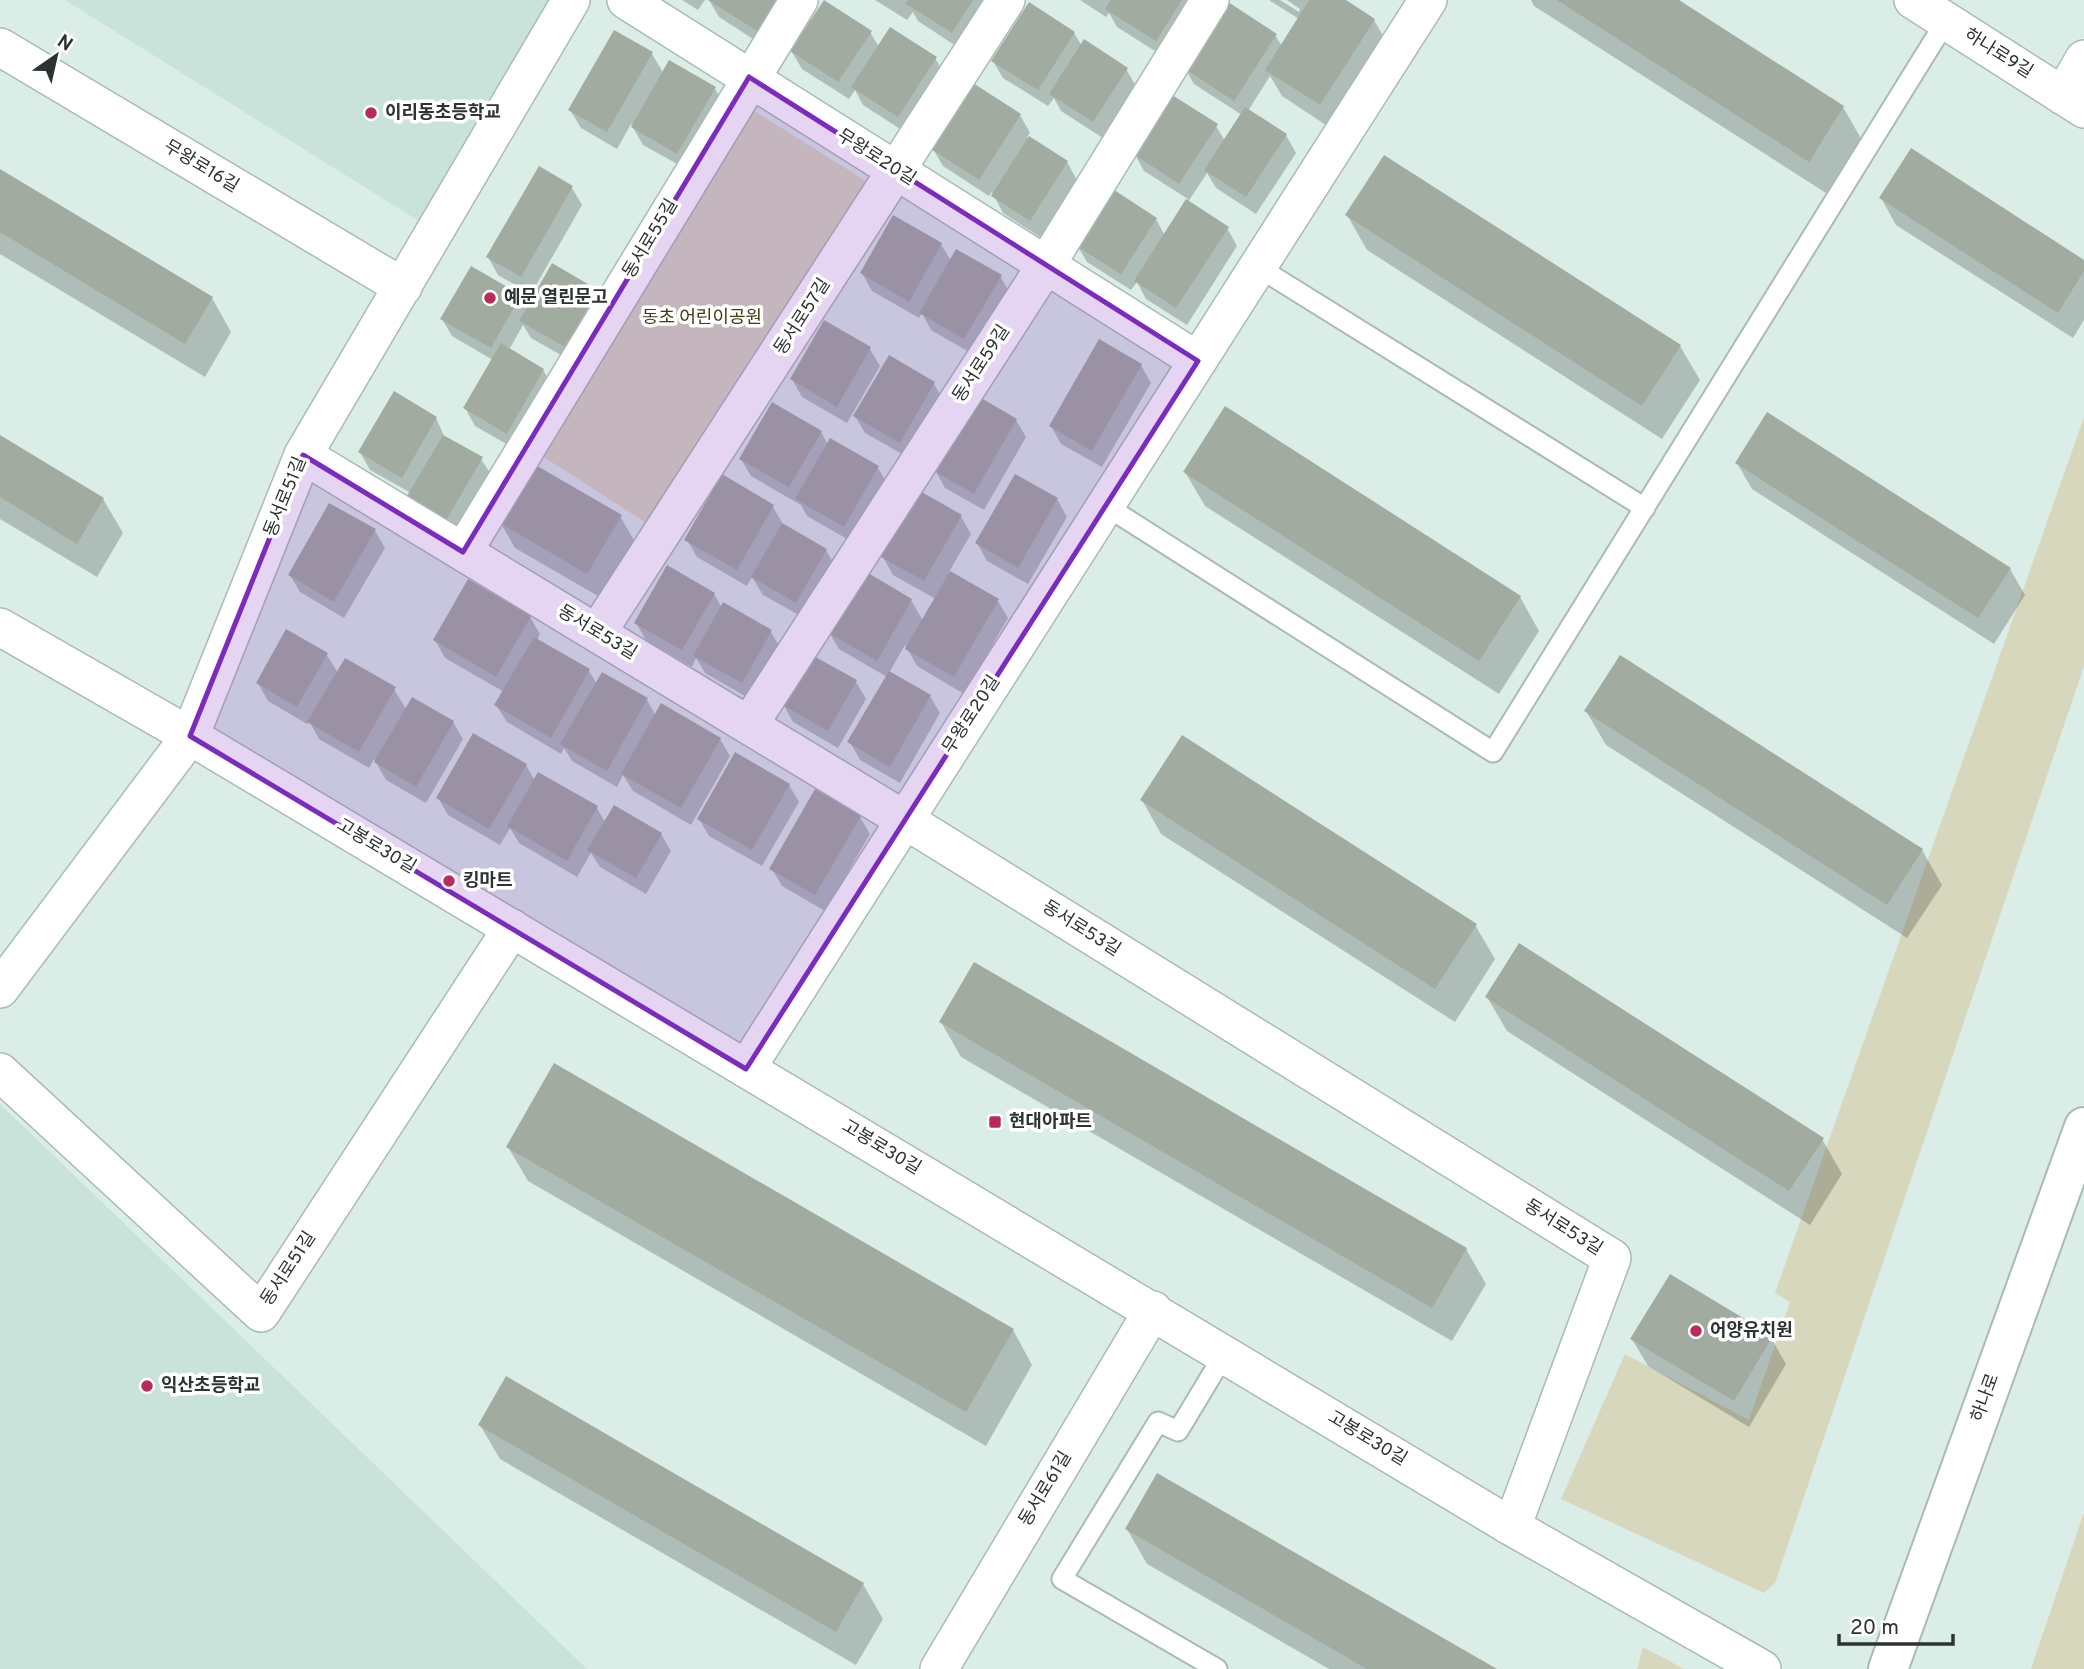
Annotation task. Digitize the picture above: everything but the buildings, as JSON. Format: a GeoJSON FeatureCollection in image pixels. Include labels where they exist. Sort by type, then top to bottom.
{"type":"FeatureCollection","features":[{"type":"Feature","properties":{"kind":"street","name":"동서로51길"},"geometry":{"type":"LineString","coordinates":[[0,989],[190,736],[303,455],[572,0]]}},
{"type":"Feature","properties":{"kind":"street","name":"무왕로20길"},"geometry":{"type":"LineString","coordinates":[[626,0],[1198,361]]}},
{"type":"Feature","properties":{"kind":"street","name":"동서로55길"},"geometry":{"type":"LineString","coordinates":[[463,552],[749,77],[799,0]]}},
{"type":"Feature","properties":{"kind":"street","name":"동서로57길"},"geometry":{"type":"LineString","coordinates":[[597,633],[898,172],[1006,0]]}},
{"type":"Feature","properties":{"kind":"street","name":"동서로59길"},"geometry":{"type":"LineString","coordinates":[[748,725],[1046,265],[1210,0]]}},
{"type":"Feature","properties":{"kind":"street","name":"무왕로20길"},"geometry":{"type":"LineString","coordinates":[[746,1069],[1428,0]]}},
{"type":"Feature","properties":{"kind":"street","name":"하나로9길"},"geometry":{"type":"LineString","coordinates":[[1913,0],[2074,102]]}},
{"type":"Feature","properties":{"kind":"street","name":"무왕로16길"},"geometry":{"type":"LineString","coordinates":[[0,47],[403,287]]}},
{"type":"Feature","properties":{"kind":"street"},"geometry":{"type":"LineString","coordinates":[[2074,102],[2084,59]]}},
{"type":"Feature","properties":{"kind":"street","name":"동서로53길"},"geometry":{"type":"LineString","coordinates":[[303,455],[905,820],[1612,1258],[1512,1527]]}},
{"type":"Feature","properties":{"kind":"street","name":"고봉로30길"},"geometry":{"type":"LineString","coordinates":[[0,627],[190,736],[1512,1527],[1762,1669]]}},
{"type":"Feature","properties":{"kind":"street","name":"동서로51길"},"geometry":{"type":"LineString","coordinates":[[0,1072],[261,1313],[512,928]]}},
{"type":"Feature","properties":{"kind":"street","name":"하나로"},"geometry":{"type":"LineString","coordinates":[[1888,1669],[2084,1127]]}},
{"type":"Feature","properties":{"kind":"street","name":"동서로61길"},"geometry":{"type":"LineString","coordinates":[[939,1669],[1153,1310]]}},
{"type":"Feature","properties":{"kind":"lane"},"geometry":{"type":"LineString","coordinates":[[1106,506],[1493,752],[1946,21]]}},
{"type":"Feature","properties":{"kind":"lane"},"geometry":{"type":"LineString","coordinates":[[1258,267],[1645,508]]}},
{"type":"Feature","properties":{"kind":"lane"},"geometry":{"type":"LineString","coordinates":[[1217,1669],[1062,1579],[1158,1422],[1178,1432],[1225,1353]]}},
{"type":"Feature","properties":{"kind":"highlighted area"},"geometry":{"type":"Polygon","coordinates":[[[749,77],[1198,361],[746,1069],[190,736],[303,455],[463,552],[749,77]]]}},
{"type":"Feature","properties":{"kind":"shaded area","name":"이리동초등학교"},"geometry":{"type":"Polygon","coordinates":[[[65,0],[563,0],[427,226],[65,0]]]}},
{"type":"Feature","properties":{"kind":"shaded area","name":"익산초등학교"},"geometry":{"type":"Polygon","coordinates":[[[0,1104],[587,1669],[0,1669],[0,1104]]]}},
{"type":"Feature","properties":{"kind":"green space","name":"동초 어린이공원"},"geometry":{"type":"Polygon","coordinates":[[[753,110],[869,183],[651,526],[536,452],[753,110]]]}},
{"type":"Feature","properties":{"kind":"green space"},"geometry":{"type":"Polygon","coordinates":[[[2084,417],[2084,666],[1775,1583],[1764,1593],[1561,1499],[1625,1354],[1749,1420],[1790,1302],[1775,1293],[2084,417]]]}},
{"type":"Feature","properties":{"kind":"green space"},"geometry":{"type":"Polygon","coordinates":[[[2084,1512],[2084,1669],[2031,1669],[2084,1512]]]}},
{"type":"Feature","properties":{"kind":"green space"},"geometry":{"type":"Polygon","coordinates":[[[1643,1647],[1684,1669],[1637,1669],[1643,1647]]]}},
{"type":"Feature","properties":{"kind":"place","name":"이리동초등학교"},"geometry":{"type":"Point","coordinates":[371,113]}},
{"type":"Feature","properties":{"kind":"place","name":"예문 열린문고"},"geometry":{"type":"Point","coordinates":[490,298]}},
{"type":"Feature","properties":{"kind":"place","name":"킹마트"},"geometry":{"type":"Point","coordinates":[449,881]}},
{"type":"Feature","properties":{"kind":"place","name":"현대아파트"},"geometry":{"type":"Point","coordinates":[995,1122]}},
{"type":"Feature","properties":{"kind":"place","name":"어양유치원"},"geometry":{"type":"Point","coordinates":[1696,1331]}},
{"type":"Feature","properties":{"kind":"place","name":"익산초등학교"},"geometry":{"type":"Point","coordinates":[147,1386]}}]}
